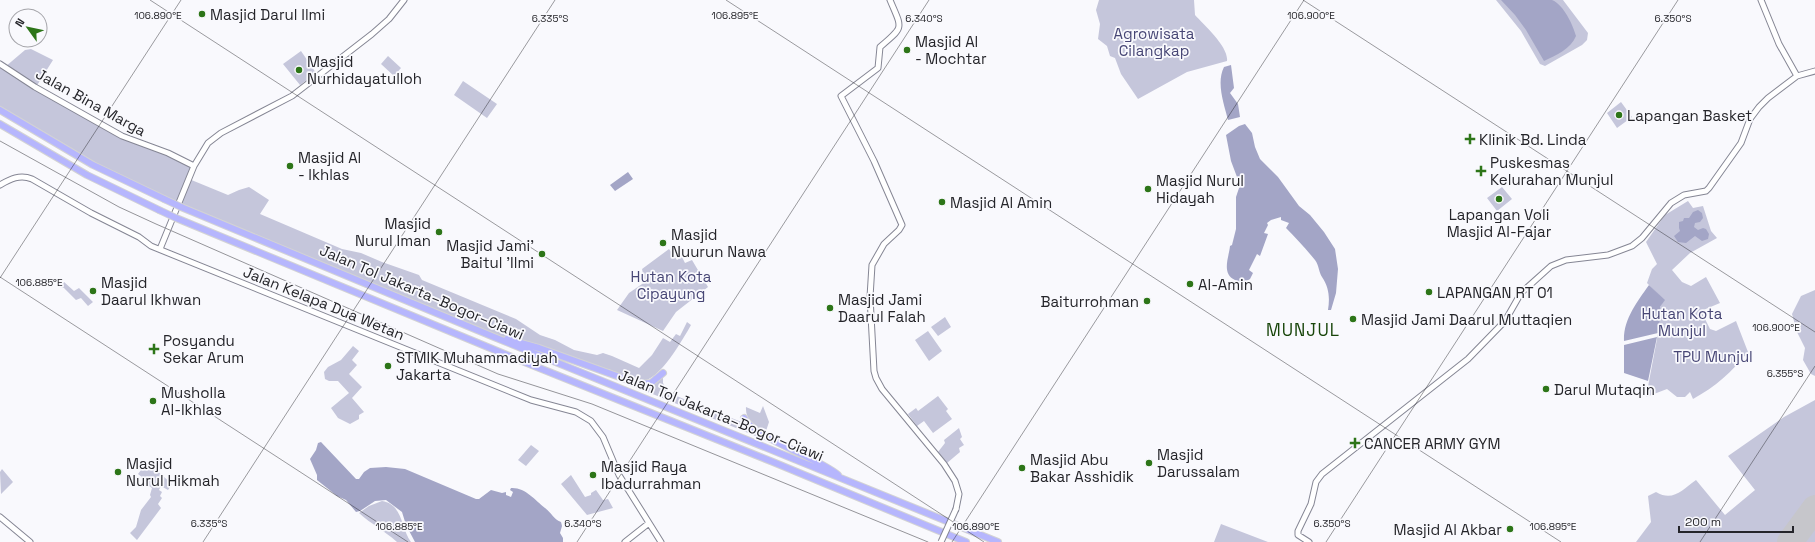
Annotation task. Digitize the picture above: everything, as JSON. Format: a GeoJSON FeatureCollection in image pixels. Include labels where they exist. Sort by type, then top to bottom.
{"type":"FeatureCollection","features":[{"type":"Feature","properties":{"kind":"highway","name":"Jalan Tol Jakarta–Bogor–Ciawi"},"geometry":{"type":"LineString","coordinates":[[0,110],[87,161],[181,207],[494,337],[998,542]]}},
{"type":"Feature","properties":{"kind":"highway","name":"Jalan Tol Jakarta–Bogor–Ciawi"},"geometry":{"type":"LineString","coordinates":[[0,124],[87,175],[176,218],[966,542]]}},
{"type":"Feature","properties":{"kind":"highway"},"geometry":{"type":"LineString","coordinates":[[494,337],[531,346],[639,384],[651,383],[662,373]]}},
{"type":"Feature","properties":{"kind":"highway"},"geometry":{"type":"LineString","coordinates":[[744,418],[753,429],[820,462],[844,480]]}},
{"type":"Feature","properties":{"kind":"street"},"geometry":{"type":"LineString","coordinates":[[160,249],[194,166],[201,153],[213,139],[233,126],[292,96],[372,34],[389,19],[404,0]]}},
{"type":"Feature","properties":{"kind":"street"},"geometry":{"type":"LineString","coordinates":[[890,0],[899,22],[900,28],[898,32],[880,47],[878,68],[843,93],[841,97],[861,135],[902,224],[899,230],[884,244],[872,265],[870,297],[873,356],[876,378],[882,389],[955,480],[959,494],[956,509],[941,542]]}},
{"type":"Feature","properties":{"kind":"street"},"geometry":{"type":"LineString","coordinates":[[1761,0],[1779,44],[1798,76]]}},
{"type":"Feature","properties":{"kind":"street","name":"Jalan Bina Marga"},"geometry":{"type":"LineString","coordinates":[[0,64],[75,110],[122,136],[168,153],[194,166]]}},
{"type":"Feature","properties":{"kind":"street"},"geometry":{"type":"LineString","coordinates":[[1309,542],[1298,535],[1298,531],[1311,504],[1316,482],[1322,474],[1468,359],[1505,321],[1521,293],[1542,273],[1558,262],[1608,255],[1632,246],[1642,238],[1671,203],[1684,195],[1706,191],[1714,184],[1741,143],[1750,119],[1759,107],[1768,98],[1798,76],[1815,71]]}},
{"type":"Feature","properties":{"kind":"street","name":"Jalan Kelapa Dua Wetan"},"geometry":{"type":"LineString","coordinates":[[0,185],[14,177],[27,177],[38,181],[91,213],[139,237],[151,246],[531,400],[581,414],[591,421],[600,432],[615,466],[661,542]]}},
{"type":"Feature","properties":{"kind":"street"},"geometry":{"type":"LineString","coordinates":[[0,517],[30,542]]}},
{"type":"Feature","properties":{"kind":"street"},"geometry":{"type":"LineString","coordinates":[[625,542],[649,523]]}},
{"type":"Feature","properties":{"kind":"green space","name":"Agrowisata Cilangkap"},"geometry":{"type":"Polygon","coordinates":[[[1099,0],[1194,0],[1195,15],[1220,43],[1227,55],[1227,61],[1187,72],[1138,99],[1121,74],[1115,58],[1110,56],[1107,46],[1098,39],[1100,24],[1096,10],[1099,0]]]}},
{"type":"Feature","properties":{"kind":"green space"},"geometry":{"type":"Polygon","coordinates":[[[1496,0],[1563,0],[1588,33],[1587,40],[1582,45],[1545,66],[1540,64],[1521,31],[1496,0]]]}},
{"type":"Feature","properties":{"kind":"green space"},"geometry":{"type":"Polygon","coordinates":[[[31,49],[53,60],[36,87],[100,124],[194,166],[189,179],[228,195],[249,187],[269,200],[260,214],[342,249],[361,253],[419,275],[422,280],[516,319],[540,335],[555,340],[574,350],[597,355],[603,353],[639,368],[652,355],[663,338],[670,342],[676,334],[680,336],[687,322],[691,325],[670,359],[663,367],[655,375],[641,381],[628,378],[608,369],[607,373],[562,356],[494,337],[128,183],[0,110],[0,64],[5,67],[25,50],[31,49]]]}},
{"type":"Feature","properties":{"kind":"green space"},"geometry":{"type":"Polygon","coordinates":[[[301,51],[316,73],[300,85],[283,64],[301,51]]]}},
{"type":"Feature","properties":{"kind":"green space"},"geometry":{"type":"Polygon","coordinates":[[[388,56],[401,68],[394,76],[381,64],[388,56]]]}},
{"type":"Feature","properties":{"kind":"green space"},"geometry":{"type":"Polygon","coordinates":[[[463,81],[497,104],[487,118],[454,95],[463,81]]]}},
{"type":"Feature","properties":{"kind":"green space","name":"Lapangan Basket"},"geometry":{"type":"Polygon","coordinates":[[[1621,102],[1632,117],[1617,128],[1607,113],[1621,102]]]}},
{"type":"Feature","properties":{"kind":"green space","name":"Lapangan Voli Masjid Al-Fajar"},"geometry":{"type":"Polygon","coordinates":[[[1502,187],[1512,199],[1497,211],[1487,198],[1502,187]]]}},
{"type":"Feature","properties":{"kind":"green space"},"geometry":{"type":"Polygon","coordinates":[[[1688,201],[1693,208],[1703,206],[1711,231],[1717,238],[1690,253],[1672,270],[1682,282],[1691,286],[1706,277],[1720,303],[1701,311],[1710,329],[1716,331],[1736,321],[1748,352],[1723,378],[1693,399],[1690,392],[1685,397],[1677,397],[1667,389],[1646,397],[1660,323],[1660,307],[1664,300],[1647,283],[1652,269],[1657,264],[1646,242],[1665,215],[1688,201]]]}},
{"type":"Feature","properties":{"kind":"green space","name":"Hutan Kota Cipayung"},"geometry":{"type":"Polygon","coordinates":[[[669,249],[677,260],[682,257],[685,263],[692,260],[708,287],[676,312],[663,331],[617,310],[629,293],[645,282],[642,269],[669,249]]]}},
{"type":"Feature","properties":{"kind":"green space"},"geometry":{"type":"Polygon","coordinates":[[[64,282],[74,291],[79,288],[93,302],[88,306],[81,298],[76,300],[64,288],[60,287],[64,282]]]}},
{"type":"Feature","properties":{"kind":"green space"},"geometry":{"type":"Polygon","coordinates":[[[1815,290],[1815,376],[1811,374],[1803,360],[1805,348],[1797,332],[1792,314],[1801,296],[1815,290]]]}},
{"type":"Feature","properties":{"kind":"green space"},"geometry":{"type":"Polygon","coordinates":[[[945,317],[951,327],[938,336],[931,327],[945,317]]]}},
{"type":"Feature","properties":{"kind":"green space"},"geometry":{"type":"Polygon","coordinates":[[[928,331],[942,351],[929,361],[915,340],[928,331]]]}},
{"type":"Feature","properties":{"kind":"green space"},"geometry":{"type":"Polygon","coordinates":[[[353,346],[359,351],[352,360],[357,365],[349,374],[362,387],[352,398],[364,412],[359,415],[359,419],[350,424],[338,418],[331,408],[349,393],[338,381],[329,381],[325,379],[324,372],[328,367],[341,360],[353,346]]]}},
{"type":"Feature","properties":{"kind":"green space"},"geometry":{"type":"Polygon","coordinates":[[[606,375],[641,386],[663,376],[663,383],[669,393],[744,423],[754,433],[763,439],[606,375]]]}},
{"type":"Feature","properties":{"kind":"green space"},"geometry":{"type":"Polygon","coordinates":[[[938,396],[948,409],[946,411],[952,419],[933,433],[924,421],[917,426],[908,414],[916,408],[918,411],[938,396]]]}},
{"type":"Feature","properties":{"kind":"green space"},"geometry":{"type":"Polygon","coordinates":[[[1815,400],[1815,542],[1636,542],[1651,522],[1648,496],[1656,492],[1667,496],[1677,494],[1696,480],[1725,515],[1755,490],[1728,456],[1784,417],[1815,400]]]}},
{"type":"Feature","properties":{"kind":"green space"},"geometry":{"type":"Polygon","coordinates":[[[763,406],[769,422],[765,434],[751,423],[746,411],[746,407],[760,413],[763,406]]]}},
{"type":"Feature","properties":{"kind":"green space"},"geometry":{"type":"Polygon","coordinates":[[[959,428],[962,437],[960,439],[964,445],[959,448],[960,452],[947,463],[938,452],[945,443],[944,440],[959,428]]]}},
{"type":"Feature","properties":{"kind":"green space"},"geometry":{"type":"Polygon","coordinates":[[[531,445],[539,451],[526,466],[518,460],[531,445]]]}},
{"type":"Feature","properties":{"kind":"green space"},"geometry":{"type":"Polygon","coordinates":[[[147,462],[172,484],[168,490],[161,486],[159,490],[162,492],[160,496],[162,498],[158,504],[161,508],[137,540],[130,533],[136,527],[141,510],[151,497],[150,495],[152,488],[146,484],[147,481],[138,474],[147,462]]]}},
{"type":"Feature","properties":{"kind":"green space"},"geometry":{"type":"Polygon","coordinates":[[[2,469],[13,482],[1,494],[0,472],[2,469]]]}},
{"type":"Feature","properties":{"kind":"green space"},"geometry":{"type":"Polygon","coordinates":[[[571,475],[585,497],[591,495],[591,493],[596,490],[603,500],[608,499],[613,508],[587,515],[561,484],[571,475]]]}},
{"type":"Feature","properties":{"kind":"green space"},"geometry":{"type":"Polygon","coordinates":[[[382,501],[389,503],[398,512],[411,542],[397,542],[359,513],[369,506],[382,501]]]}},
{"type":"Feature","properties":{"kind":"green space"},"geometry":{"type":"Polygon","coordinates":[[[1221,524],[1268,542],[1214,542],[1221,524]]]}},
{"type":"Feature","properties":{"kind":"shaded area"},"geometry":{"type":"Polygon","coordinates":[[[1501,0],[1552,0],[1560,6],[1573,26],[1576,36],[1574,41],[1563,51],[1544,61],[1526,30],[1501,0]]]}},
{"type":"Feature","properties":{"kind":"shaded area"},"geometry":{"type":"Polygon","coordinates":[[[1231,65],[1234,88],[1230,93],[1238,104],[1240,117],[1228,120],[1223,100],[1221,80],[1224,67],[1231,65]]]}},
{"type":"Feature","properties":{"kind":"shaded area"},"geometry":{"type":"Polygon","coordinates":[[[1245,124],[1252,133],[1255,147],[1260,159],[1278,177],[1299,206],[1310,215],[1324,232],[1335,249],[1338,269],[1336,293],[1331,310],[1328,310],[1328,289],[1316,262],[1286,228],[1289,223],[1281,220],[1281,217],[1267,223],[1268,225],[1264,233],[1268,234],[1260,256],[1257,254],[1249,270],[1253,273],[1250,279],[1239,282],[1228,274],[1227,260],[1236,229],[1236,197],[1240,185],[1231,161],[1226,135],[1239,126],[1245,124]]]}},
{"type":"Feature","properties":{"kind":"shaded area"},"geometry":{"type":"Polygon","coordinates":[[[628,172],[633,179],[615,191],[610,185],[628,172]]]}},
{"type":"Feature","properties":{"kind":"shaded area"},"geometry":{"type":"Polygon","coordinates":[[[1698,210],[1702,213],[1703,218],[1700,222],[1695,223],[1694,227],[1698,230],[1703,228],[1706,229],[1709,234],[1708,239],[1702,241],[1695,236],[1686,243],[1678,242],[1674,236],[1680,231],[1679,222],[1683,221],[1684,218],[1689,218],[1693,212],[1698,210]]]}},
{"type":"Feature","properties":{"kind":"shaded area"},"geometry":{"type":"Polygon","coordinates":[[[1649,285],[1665,300],[1660,307],[1661,314],[1658,333],[1624,341],[1624,333],[1628,319],[1649,285]]]}},
{"type":"Feature","properties":{"kind":"shaded area"},"geometry":{"type":"Polygon","coordinates":[[[1657,337],[1648,381],[1624,373],[1624,345],[1657,337]]]}},
{"type":"Feature","properties":{"kind":"shaded area"},"geometry":{"type":"Polygon","coordinates":[[[321,442],[356,479],[359,479],[364,472],[370,468],[386,467],[405,469],[476,499],[479,499],[491,490],[502,493],[506,492],[506,495],[511,497],[513,492],[510,490],[511,488],[521,490],[530,495],[561,522],[562,526],[560,533],[563,538],[563,542],[415,542],[406,525],[402,512],[386,500],[375,501],[356,512],[346,500],[337,496],[317,480],[317,475],[310,459],[316,450],[318,443],[321,442]]]}},
{"type":"Feature","properties":{"kind":"taxiway"},"geometry":{"type":"LineString","coordinates":[[1792,539],[1796,542]]}},
{"type":"Feature","properties":{"kind":"runway"},"geometry":{"type":"LineString","coordinates":[[1790,542],[1815,508]]}},
{"type":"Feature","properties":{"kind":"tram line"},"geometry":{"type":"LineString","coordinates":[[0,141],[119,207],[498,374],[592,404],[928,542]]}},
{"type":"Feature","properties":{"kind":"place","name":"Masjid Darul Ilmi"},"geometry":{"type":"Point","coordinates":[202,14]}},
{"type":"Feature","properties":{"kind":"place","name":"Masjid Al - Mochtar"},"geometry":{"type":"Point","coordinates":[907,50]}},
{"type":"Feature","properties":{"kind":"place","name":"Masjid Nurhidayatulloh"},"geometry":{"type":"Point","coordinates":[299,70]}},
{"type":"Feature","properties":{"kind":"place","name":"Lapangan Basket"},"geometry":{"type":"Point","coordinates":[1619,115]}},
{"type":"Feature","properties":{"kind":"place","name":"Klinik Bd. Linda"},"geometry":{"type":"Point","coordinates":[1470,139]}},
{"type":"Feature","properties":{"kind":"place","name":"Masjid Al - Ikhlas"},"geometry":{"type":"Point","coordinates":[290,166]}},
{"type":"Feature","properties":{"kind":"place","name":"Puskesmas Kelurahan Munjul"},"geometry":{"type":"Point","coordinates":[1481,171]}},
{"type":"Feature","properties":{"kind":"place","name":"Masjid Nurul Hidayah"},"geometry":{"type":"Point","coordinates":[1148,189]}},
{"type":"Feature","properties":{"kind":"place","name":"Lapangan Voli Masjid Al-Fajar"},"geometry":{"type":"Point","coordinates":[1499,199]}},
{"type":"Feature","properties":{"kind":"place","name":"Masjid Al Amin"},"geometry":{"type":"Point","coordinates":[942,202]}},
{"type":"Feature","properties":{"kind":"place","name":"Masjid Nurul Iman"},"geometry":{"type":"Point","coordinates":[439,232]}},
{"type":"Feature","properties":{"kind":"place","name":"Masjid Nuurun Nawa"},"geometry":{"type":"Point","coordinates":[663,243]}},
{"type":"Feature","properties":{"kind":"place","name":"Masjid Jami' Baitul 'Ilmi"},"geometry":{"type":"Point","coordinates":[542,254]}},
{"type":"Feature","properties":{"kind":"place","name":"Al-Amin"},"geometry":{"type":"Point","coordinates":[1190,284]}},
{"type":"Feature","properties":{"kind":"place","name":"Masjid Daarul Ikhwan"},"geometry":{"type":"Point","coordinates":[93,291]}},
{"type":"Feature","properties":{"kind":"place","name":"LAPANGAN RT 01"},"geometry":{"type":"Point","coordinates":[1429,292]}},
{"type":"Feature","properties":{"kind":"place","name":"Baiturrohman"},"geometry":{"type":"Point","coordinates":[1147,301]}},
{"type":"Feature","properties":{"kind":"place","name":"Masjid Jami Daarul Falah"},"geometry":{"type":"Point","coordinates":[830,308]}},
{"type":"Feature","properties":{"kind":"place","name":"Masjid Jami Daarul Muttaqien"},"geometry":{"type":"Point","coordinates":[1353,319]}},
{"type":"Feature","properties":{"kind":"place","name":"Posyandu Sekar Arum"},"geometry":{"type":"Point","coordinates":[154,349]}},
{"type":"Feature","properties":{"kind":"place","name":"STMIK Muhammadiyah Jakarta"},"geometry":{"type":"Point","coordinates":[388,366]}},
{"type":"Feature","properties":{"kind":"place","name":"Darul Mutaqin"},"geometry":{"type":"Point","coordinates":[1546,389]}},
{"type":"Feature","properties":{"kind":"place","name":"Musholla Al-Ikhlas"},"geometry":{"type":"Point","coordinates":[153,401]}},
{"type":"Feature","properties":{"kind":"place","name":"CANCER ARMY GYM"},"geometry":{"type":"Point","coordinates":[1355,443]}},
{"type":"Feature","properties":{"kind":"place","name":"Masjid Darussalam"},"geometry":{"type":"Point","coordinates":[1149,463]}},
{"type":"Feature","properties":{"kind":"place","name":"Masjid Abu Bakar Asshidik"},"geometry":{"type":"Point","coordinates":[1022,468]}},
{"type":"Feature","properties":{"kind":"place","name":"Masjid Nurul Hikmah"},"geometry":{"type":"Point","coordinates":[118,472]}},
{"type":"Feature","properties":{"kind":"place","name":"Masjid Raya Ibadurrahman"},"geometry":{"type":"Point","coordinates":[593,475]}},
{"type":"Feature","properties":{"kind":"place","name":"Masjid Al Akbar"},"geometry":{"type":"Point","coordinates":[1510,529]}},
{"type":"Feature","properties":{"kind":"district","name":"MUNJUL"},"geometry":{"type":"Point","coordinates":[1303,330]}},
{"type":"Feature","properties":{"kind":"park label","name":"Hutan Kota Munjul"},"geometry":{"type":"Point","coordinates":[1682,322]}},
{"type":"Feature","properties":{"kind":"park label","name":"TPU Munjul"},"geometry":{"type":"Point","coordinates":[1713,356]}}]}
